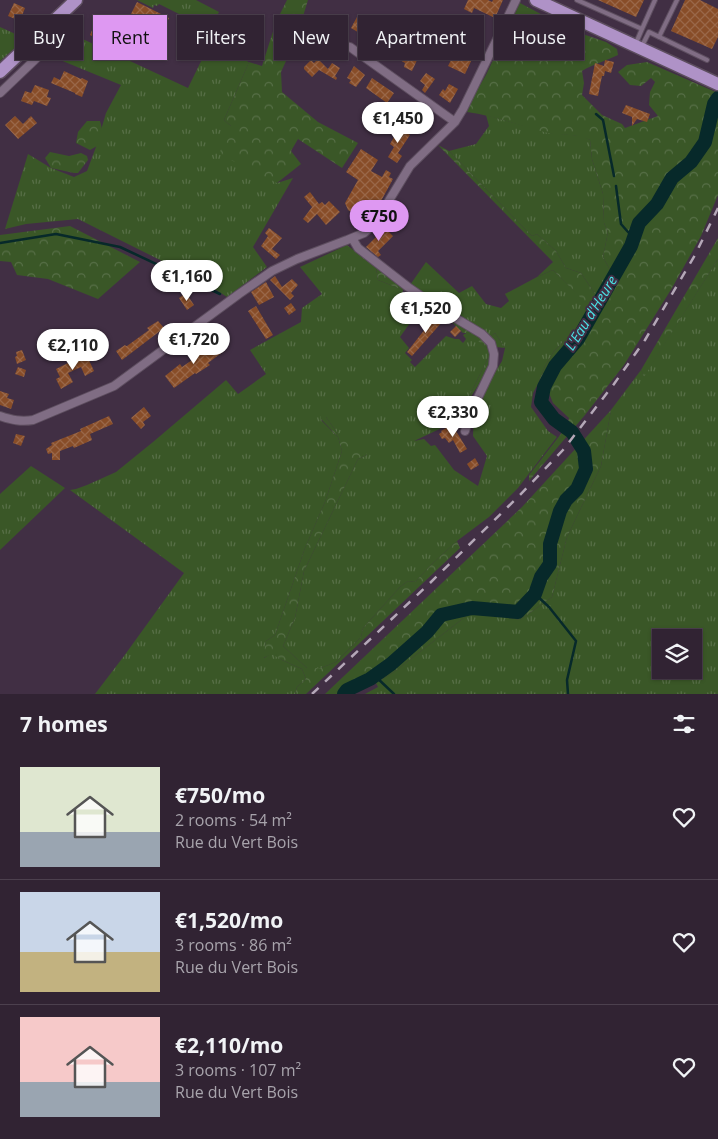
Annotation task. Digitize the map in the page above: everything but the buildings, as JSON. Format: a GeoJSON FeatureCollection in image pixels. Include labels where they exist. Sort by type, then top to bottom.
{"type":"FeatureCollection","features":[{"type":"Feature","properties":{"kind":"main road"},"geometry":{"type":"LineString","coordinates":[[60,15],[76,0]]}},
{"type":"Feature","properties":{"kind":"main road"},"geometry":{"type":"LineString","coordinates":[[536,0],[718,84]]}},
{"type":"Feature","properties":{"kind":"main road"},"geometry":{"type":"LineString","coordinates":[[0,72],[15,58]]}},
{"type":"Feature","properties":{"kind":"street"},"geometry":{"type":"LineString","coordinates":[[0,416],[13,420],[33,420],[114,386],[272,271],[297,259],[364,233],[372,226],[382,212],[410,166],[455,122],[516,0]]}},
{"type":"Feature","properties":{"kind":"street"},"geometry":{"type":"LineString","coordinates":[[348,46],[455,122]]}},
{"type":"Feature","properties":{"kind":"street"},"geometry":{"type":"LineString","coordinates":[[0,93],[35,60]]}},
{"type":"Feature","properties":{"kind":"street"},"geometry":{"type":"LineString","coordinates":[[352,238],[358,248],[408,287],[482,334],[491,343],[494,354],[493,366],[472,410],[465,431]]}},
{"type":"Feature","properties":{"kind":"lane"},"geometry":{"type":"LineString","coordinates":[[577,0],[659,36],[707,60]]}},
{"type":"Feature","properties":{"kind":"lane"},"geometry":{"type":"LineString","coordinates":[[638,47],[642,30],[655,0]]}},
{"type":"Feature","properties":{"kind":"lane"},"geometry":{"type":"LineString","coordinates":[[659,36],[677,0]]}},
{"type":"Feature","properties":{"kind":"lane"},"geometry":{"type":"LineString","coordinates":[[638,47],[649,32]]}},
{"type":"Feature","properties":{"kind":"green space"},"geometry":{"type":"Polygon","coordinates":[[[137,0],[196,0],[219,12],[217,15],[179,15],[159,4],[157,6],[154,5],[153,8],[137,0]]]}},
{"type":"Feature","properties":{"kind":"green space"},"geometry":{"type":"Polygon","coordinates":[[[287,0],[308,0],[303,15],[280,15],[287,0]]]}},
{"type":"Feature","properties":{"kind":"green space"},"geometry":{"type":"Polygon","coordinates":[[[520,3],[543,15],[514,15],[520,3]]]}},
{"type":"Feature","properties":{"kind":"green space"},"geometry":{"type":"Polygon","coordinates":[[[0,27],[15,34],[15,48],[0,61],[0,27]]]}},
{"type":"Feature","properties":{"kind":"green space"},"geometry":{"type":"Polygon","coordinates":[[[274,28],[274,60],[286,60],[281,72],[282,92],[318,122],[358,143],[342,168],[298,139],[291,151],[301,164],[277,183],[219,154],[231,126],[224,120],[249,62],[262,66],[274,28]]]}},
{"type":"Feature","properties":{"kind":"green space"},"geometry":{"type":"Polygon","coordinates":[[[584,34],[606,42],[617,49],[618,55],[582,71],[584,83],[582,95],[602,115],[622,124],[625,128],[658,116],[649,105],[650,92],[655,82],[651,78],[641,86],[630,85],[618,72],[627,65],[647,62],[718,93],[718,195],[701,236],[672,288],[624,365],[585,415],[529,481],[529,475],[567,426],[569,418],[553,403],[547,388],[538,384],[545,366],[554,351],[591,308],[553,270],[537,277],[553,262],[438,145],[449,151],[532,236],[537,234],[556,251],[566,268],[581,273],[597,297],[610,270],[603,257],[608,232],[604,223],[603,194],[592,159],[590,140],[548,133],[467,112],[474,95],[494,58],[494,60],[584,60],[584,34]]]}},
{"type":"Feature","properties":{"kind":"green space"},"geometry":{"type":"Polygon","coordinates":[[[83,39],[93,44],[93,60],[128,60],[188,88],[202,60],[244,60],[249,62],[224,120],[277,183],[293,178],[253,247],[267,267],[227,297],[204,282],[78,219],[26,224],[5,229],[28,154],[51,168],[74,177],[87,171],[106,113],[121,85],[60,60],[83,60],[83,39]]]}},
{"type":"Feature","properties":{"kind":"green space"},"geometry":{"type":"Polygon","coordinates":[[[486,115],[550,133],[583,136],[590,140],[592,159],[603,194],[604,223],[608,232],[603,257],[610,270],[597,297],[581,273],[566,268],[556,251],[537,234],[532,236],[449,151],[476,144],[489,126],[486,115]]]}},
{"type":"Feature","properties":{"kind":"green space"},"geometry":{"type":"Polygon","coordinates":[[[87,121],[100,121],[102,129],[97,146],[90,150],[76,143],[78,132],[87,121]]]}},
{"type":"Feature","properties":{"kind":"green space"},"geometry":{"type":"Polygon","coordinates":[[[50,152],[69,156],[81,153],[87,156],[88,160],[78,173],[74,173],[51,168],[45,158],[50,152]]]}},
{"type":"Feature","properties":{"kind":"green space"},"geometry":{"type":"Polygon","coordinates":[[[70,226],[140,262],[98,299],[48,279],[17,275],[11,262],[0,261],[0,235],[70,226]]]}},
{"type":"Feature","properties":{"kind":"green space"},"geometry":{"type":"Polygon","coordinates":[[[718,238],[718,259],[644,377],[641,370],[718,238]]]}},
{"type":"Feature","properties":{"kind":"green space"},"geometry":{"type":"Polygon","coordinates":[[[347,245],[376,268],[378,280],[403,290],[401,299],[420,309],[400,337],[409,348],[405,353],[412,360],[410,362],[415,367],[446,336],[459,339],[463,343],[466,339],[463,335],[468,332],[488,349],[488,358],[460,415],[446,426],[414,441],[424,439],[431,446],[435,445],[454,470],[478,486],[487,456],[473,436],[474,416],[489,382],[502,361],[505,348],[495,333],[490,337],[426,298],[410,285],[426,262],[459,293],[472,286],[486,304],[501,308],[509,301],[505,294],[553,270],[592,308],[554,351],[533,393],[531,407],[548,431],[557,437],[518,488],[489,517],[457,541],[415,582],[408,581],[400,587],[363,628],[361,637],[336,662],[321,668],[307,668],[283,646],[295,618],[304,571],[358,459],[367,455],[338,434],[326,417],[321,420],[338,437],[342,451],[325,502],[305,548],[275,635],[266,641],[264,658],[272,653],[302,669],[306,679],[297,687],[295,694],[95,694],[184,573],[70,490],[87,485],[116,472],[226,380],[238,394],[266,374],[250,350],[301,322],[302,308],[322,294],[300,267],[347,245]]]}},
{"type":"Feature","properties":{"kind":"green space"},"geometry":{"type":"Polygon","coordinates":[[[718,259],[718,694],[365,694],[378,687],[376,683],[394,672],[474,610],[520,620],[552,597],[567,537],[601,466],[611,410],[641,370],[644,376],[718,259]]]}},
{"type":"Feature","properties":{"kind":"green space"},"geometry":{"type":"Polygon","coordinates":[[[376,268],[380,268],[404,285],[403,290],[378,280],[376,268]]]}},
{"type":"Feature","properties":{"kind":"green space"},"geometry":{"type":"Polygon","coordinates":[[[448,318],[452,318],[488,342],[495,333],[505,348],[496,347],[498,355],[470,398],[475,402],[467,417],[460,415],[488,358],[488,349],[468,333],[463,333],[448,318]]]}},
{"type":"Feature","properties":{"kind":"green space"},"geometry":{"type":"Polygon","coordinates":[[[611,410],[601,466],[567,537],[552,597],[520,620],[474,610],[394,672],[376,683],[367,675],[345,688],[340,694],[325,694],[522,507],[611,410]]]}},
{"type":"Feature","properties":{"kind":"green space"},"geometry":{"type":"Polygon","coordinates":[[[321,415],[326,417],[338,434],[360,442],[367,455],[358,459],[304,571],[295,618],[283,646],[307,668],[321,668],[336,662],[361,637],[363,628],[400,587],[408,581],[415,582],[457,541],[460,548],[306,694],[295,694],[297,687],[306,679],[302,669],[272,654],[263,658],[266,641],[275,635],[305,548],[325,502],[342,451],[338,437],[321,419],[321,415]]]}},
{"type":"Feature","properties":{"kind":"green space"},"geometry":{"type":"Polygon","coordinates":[[[31,466],[65,488],[0,550],[0,494],[31,466]]]}},
{"type":"Feature","properties":{"kind":"waterway","name":"L'Eau d'Heure"},"geometry":{"type":"LineString","coordinates":[[344,694],[347,690],[370,679],[391,664],[427,632],[441,615],[472,608],[518,612],[535,594],[541,577],[550,564],[550,544],[560,511],[566,500],[577,489],[586,469],[584,451],[572,432],[554,419],[541,402],[544,387],[555,366],[578,339],[631,246],[639,223],[657,204],[672,178],[691,162],[705,142],[714,104],[718,98]]}},
{"type":"Feature","properties":{"kind":"waterway"},"geometry":{"type":"LineString","coordinates":[[596,114],[603,120],[614,176]]}},
{"type":"Feature","properties":{"kind":"waterway"},"geometry":{"type":"LineString","coordinates":[[616,186],[621,224],[628,232],[635,234]]}},
{"type":"Feature","properties":{"kind":"waterway"},"geometry":{"type":"LineString","coordinates":[[0,243],[56,234],[120,247],[220,294]]}},
{"type":"Feature","properties":{"kind":"waterway"},"geometry":{"type":"LineString","coordinates":[[535,594],[549,607],[576,641],[567,680],[568,694]]}},
{"type":"Feature","properties":{"kind":"waterway"},"geometry":{"type":"LineString","coordinates":[[375,676],[394,694]]}},
{"type":"Feature","properties":{"kind":"railway"},"geometry":{"type":"LineString","coordinates":[[312,694],[431,582],[563,450],[645,340],[695,255],[718,208]]}}]}
